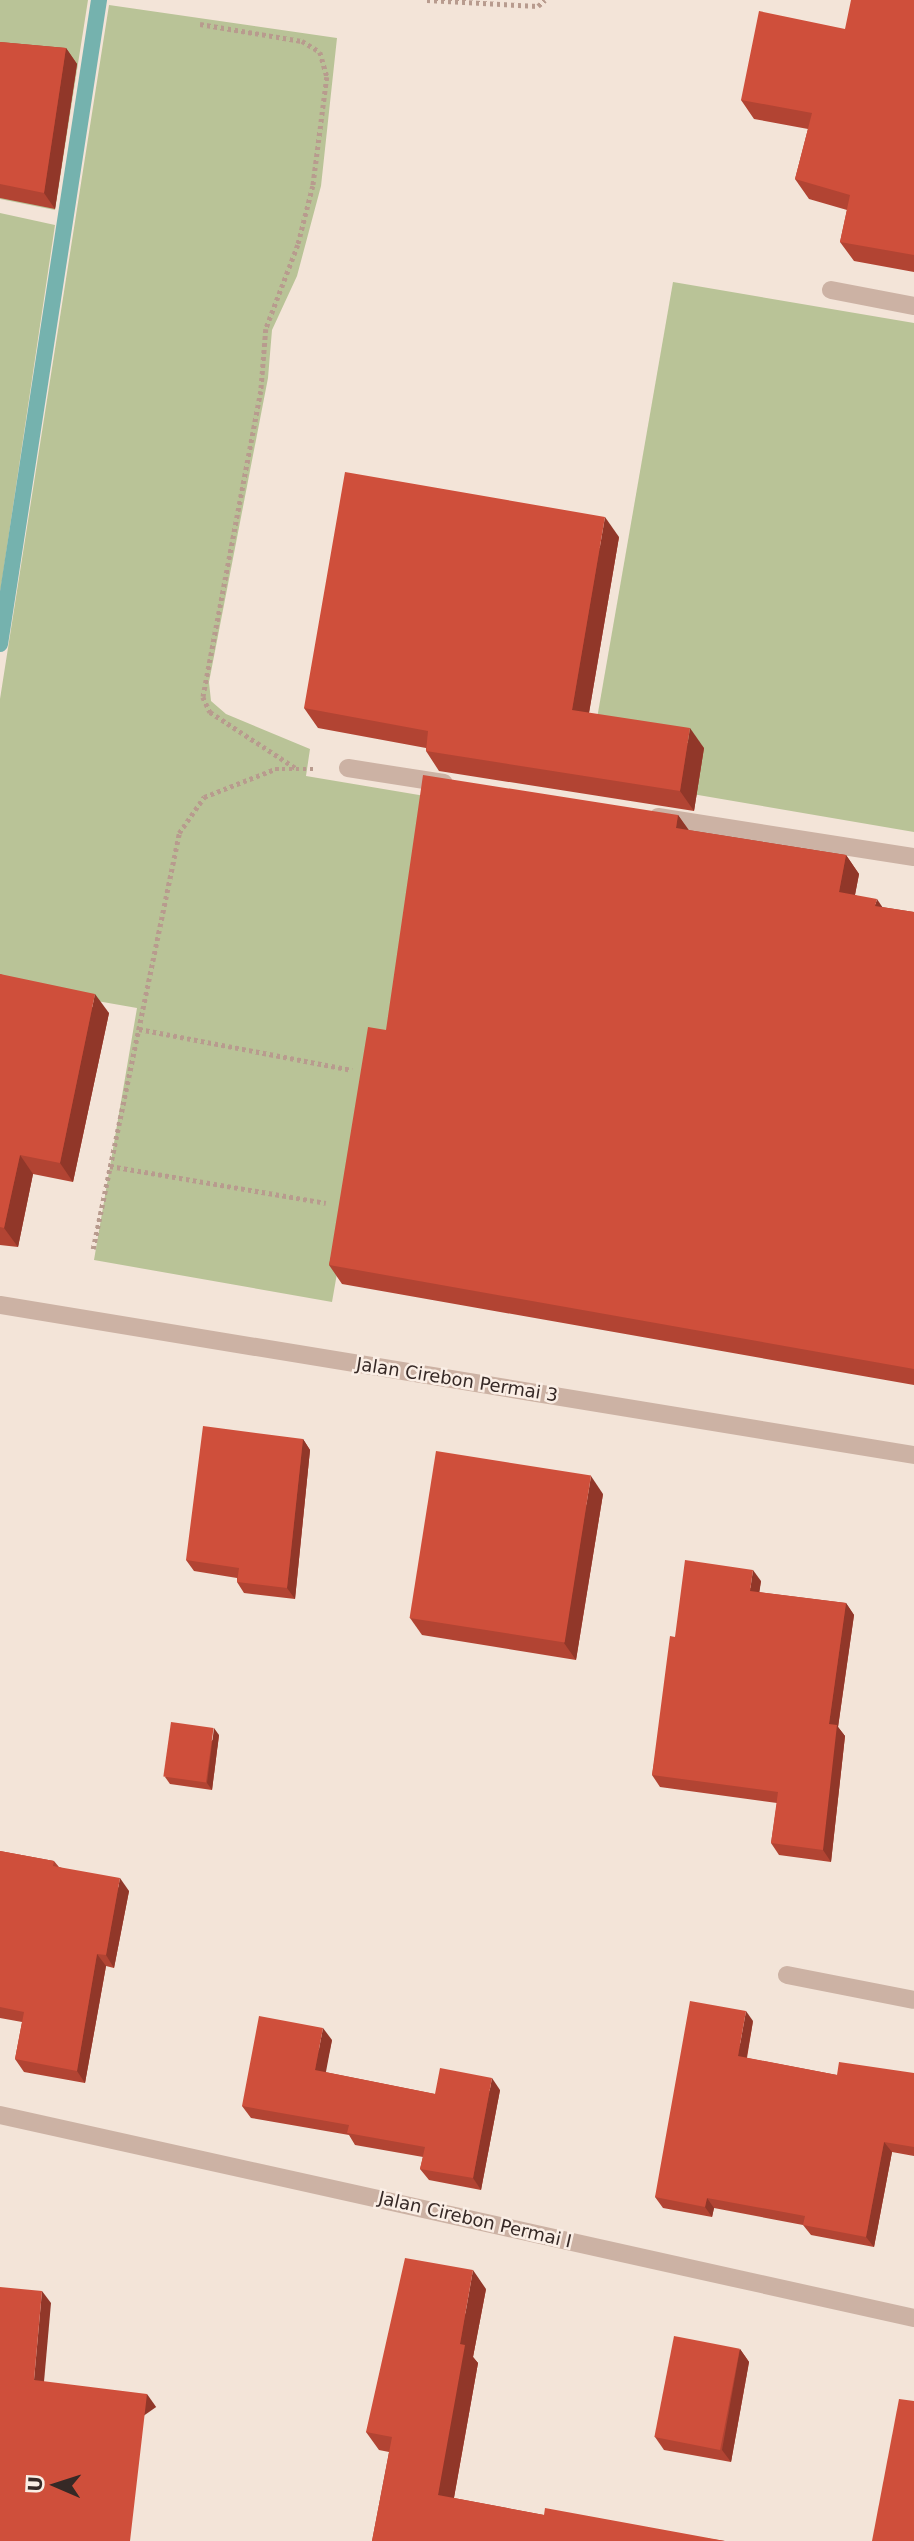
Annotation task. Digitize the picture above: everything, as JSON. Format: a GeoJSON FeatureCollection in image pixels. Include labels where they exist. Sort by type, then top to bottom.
{"type":"FeatureCollection","features":[{"type":"Feature","properties":{"kind":"street"},"geometry":{"type":"LineString","coordinates":[[831,290],[914,306]]}},
{"type":"Feature","properties":{"kind":"street"},"geometry":{"type":"LineString","coordinates":[[348,768],[458,786]]}},
{"type":"Feature","properties":{"kind":"street"},"geometry":{"type":"LineString","coordinates":[[638,814],[914,857]]}},
{"type":"Feature","properties":{"kind":"street","name":"Jalan Cirebon Permai 3"},"geometry":{"type":"LineString","coordinates":[[0,1305],[914,1455]]}},
{"type":"Feature","properties":{"kind":"street"},"geometry":{"type":"LineString","coordinates":[[787,1975],[914,2000]]}},
{"type":"Feature","properties":{"kind":"street","name":"Jalan Cirebon Permai I"},"geometry":{"type":"LineString","coordinates":[[0,2115],[914,2318]]}},
{"type":"Feature","properties":{"kind":"path"},"geometry":{"type":"LineString","coordinates":[[427,0],[538,6],[545,0]]}},
{"type":"Feature","properties":{"kind":"path"},"geometry":{"type":"LineString","coordinates":[[200,24],[302,41],[320,52],[327,77],[313,186],[298,245],[267,329],[261,391],[203,697],[210,712],[297,769]]}},
{"type":"Feature","properties":{"kind":"path"},"geometry":{"type":"LineString","coordinates":[[93,1249],[179,833],[204,797],[275,769],[348,768]]}},
{"type":"Feature","properties":{"kind":"path"},"geometry":{"type":"LineString","coordinates":[[139,1029],[352,1070]]}},
{"type":"Feature","properties":{"kind":"path"},"geometry":{"type":"LineString","coordinates":[[110,1166],[326,1203]]}},
{"type":"Feature","properties":{"kind":"green space"},"geometry":{"type":"Polygon","coordinates":[[[0,0],[88,0],[55,210],[0,199],[0,0]]]}},
{"type":"Feature","properties":{"kind":"green space"},"geometry":{"type":"Polygon","coordinates":[[[109,5],[337,38],[321,186],[297,276],[272,330],[268,378],[209,682],[211,701],[226,714],[310,749],[306,776],[431,797],[389,1040],[378,1039],[332,1302],[94,1260],[137,1008],[0,984],[0,699],[109,5]]]}},
{"type":"Feature","properties":{"kind":"green space"},"geometry":{"type":"Polygon","coordinates":[[[0,213],[55,225],[0,594],[0,213]]]}},
{"type":"Feature","properties":{"kind":"green space"},"geometry":{"type":"Polygon","coordinates":[[[673,282],[914,323],[914,832],[587,776],[673,282]]]}},
{"type":"Feature","properties":{"kind":"building"},"geometry":{"type":"Polygon","coordinates":[[[851,0],[914,0],[914,255],[840,242],[850,195],[795,179],[812,113],[741,100],[759,11],[845,29],[851,0]]]}},
{"type":"Feature","properties":{"kind":"building"},"geometry":{"type":"Polygon","coordinates":[[[0,42],[66,48],[44,193],[0,184],[0,42]]]}},
{"type":"Feature","properties":{"kind":"building"},"geometry":{"type":"Polygon","coordinates":[[[345,472],[605,517],[572,710],[690,728],[680,791],[426,751],[428,731],[304,708],[345,472]]]}},
{"type":"Feature","properties":{"kind":"building"},"geometry":{"type":"Polygon","coordinates":[[[423,775],[678,815],[676,828],[846,855],[839,892],[877,899],[875,906],[914,912],[914,1369],[329,1265],[368,1027],[386,1030],[423,775]]]}},
{"type":"Feature","properties":{"kind":"building"},"geometry":{"type":"Polygon","coordinates":[[[0,974],[95,994],[60,1163],[20,1155],[4,1228],[0,1227],[0,974]]]}},
{"type":"Feature","properties":{"kind":"building"},"geometry":{"type":"Polygon","coordinates":[[[203,1426],[303,1439],[287,1588],[237,1582],[239,1568],[186,1560],[203,1426]]]}},
{"type":"Feature","properties":{"kind":"building"},"geometry":{"type":"Polygon","coordinates":[[[436,1451],[591,1476],[565,1642],[410,1618],[436,1451]]]}},
{"type":"Feature","properties":{"kind":"building"},"geometry":{"type":"Polygon","coordinates":[[[685,1560],[753,1570],[750,1591],[846,1603],[829,1724],[837,1725],[823,1850],[771,1843],[778,1792],[652,1775],[670,1636],[675,1637],[685,1560]]]}},
{"type":"Feature","properties":{"kind":"building"},"geometry":{"type":"Polygon","coordinates":[[[171,1722],[214,1728],[206,1782],[163,1776],[171,1722]]]}},
{"type":"Feature","properties":{"kind":"building"},"geometry":{"type":"Polygon","coordinates":[[[0,1851],[54,1861],[53,1866],[120,1878],[106,1955],[97,1954],[77,2071],[15,2059],[24,2012],[0,2007],[0,1851]]]}},
{"type":"Feature","properties":{"kind":"building"},"geometry":{"type":"Polygon","coordinates":[[[690,2001],[746,2011],[738,2056],[837,2075],[839,2062],[914,2073],[914,2147],[884,2142],[866,2237],[803,2225],[805,2216],[707,2198],[705,2207],[655,2197],[690,2001]]]}},
{"type":"Feature","properties":{"kind":"building"},"geometry":{"type":"Polygon","coordinates":[[[259,2016],[323,2028],[315,2070],[435,2094],[440,2068],[492,2078],[473,2178],[420,2169],[425,2147],[347,2133],[349,2125],[242,2106],[259,2016]]]}},
{"type":"Feature","properties":{"kind":"building"},"geometry":{"type":"Polygon","coordinates":[[[405,2258],[473,2270],[460,2344],[465,2345],[438,2495],[544,2515],[545,2508],[725,2541],[372,2541],[392,2437],[366,2432],[405,2258]]]}},
{"type":"Feature","properties":{"kind":"building"},"geometry":{"type":"Polygon","coordinates":[[[0,2287],[42,2291],[34,2380],[147,2394],[130,2541],[0,2541],[0,2287]]]}},
{"type":"Feature","properties":{"kind":"building"},"geometry":{"type":"Polygon","coordinates":[[[674,2336],[740,2349],[720,2450],[654,2437],[674,2336]]]}},
{"type":"Feature","properties":{"kind":"building"},"geometry":{"type":"Polygon","coordinates":[[[899,2399],[914,2401],[914,2541],[872,2541],[899,2399]]]}},
{"type":"Feature","properties":{"kind":"waterway"},"geometry":{"type":"LineString","coordinates":[[0,644],[99,0]]}}]}
